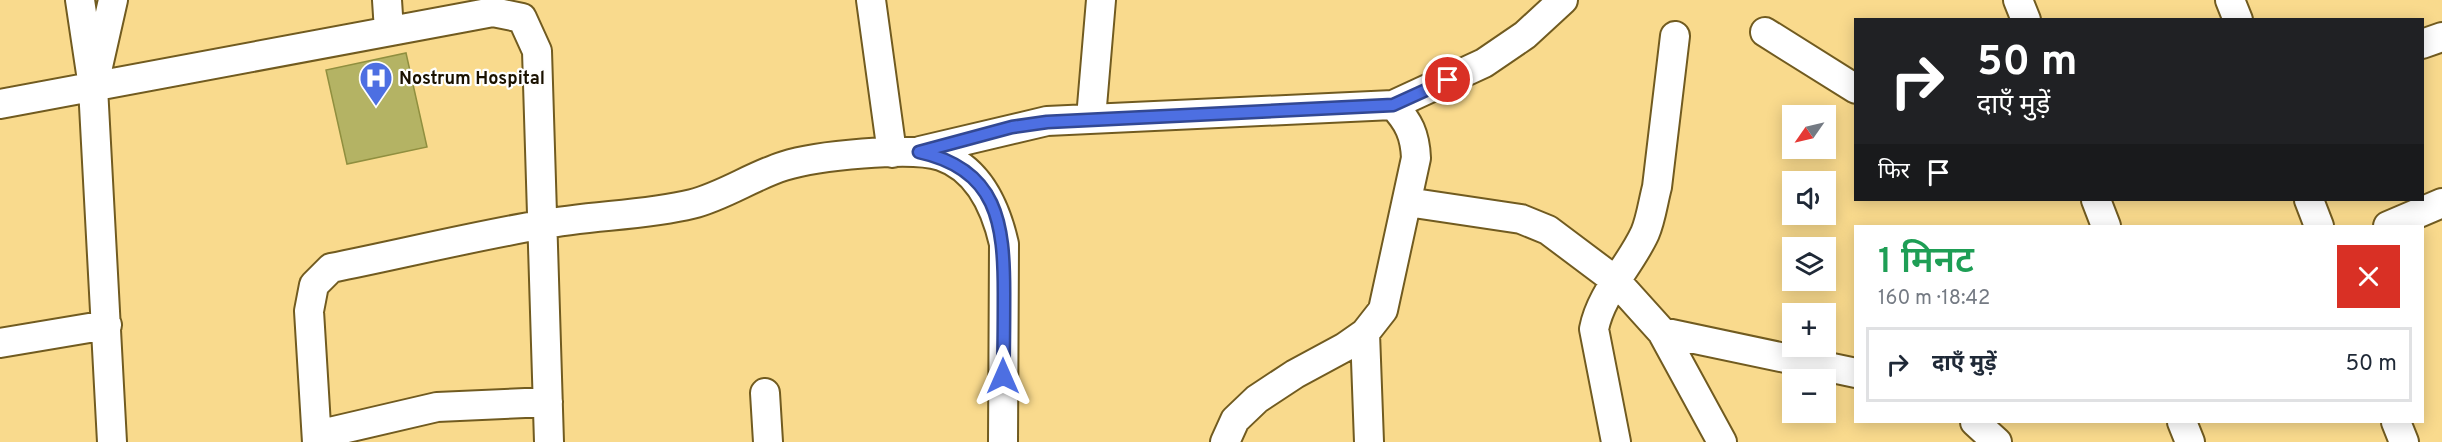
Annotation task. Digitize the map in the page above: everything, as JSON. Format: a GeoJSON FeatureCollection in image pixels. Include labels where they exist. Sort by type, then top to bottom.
{"type":"FeatureCollection","features":[{"type":"Feature","properties":{"kind":"street"},"geometry":{"type":"LineString","coordinates":[[80,0],[93,87],[112,442]]}},
{"type":"Feature","properties":{"kind":"street"},"geometry":{"type":"LineString","coordinates":[[93,87],[113,0]]}},
{"type":"Feature","properties":{"kind":"street"},"geometry":{"type":"LineString","coordinates":[[387,0],[389,31]]}},
{"type":"Feature","properties":{"kind":"street"},"geometry":{"type":"LineString","coordinates":[[871,0],[905,152]]}},
{"type":"Feature","properties":{"kind":"street"},"geometry":{"type":"LineString","coordinates":[[1091,118],[1101,0]]}},
{"type":"Feature","properties":{"kind":"street"},"geometry":{"type":"LineString","coordinates":[[548,402],[437,407],[317,439],[309,311],[314,285],[331,268],[541,224],[692,204],[774,169],[809,159],[905,152],[1012,127],[1091,118],[1393,105],[1484,63],[1525,35],[1563,0]]}},
{"type":"Feature","properties":{"kind":"street"},"geometry":{"type":"LineString","coordinates":[[2018,0],[2025,18]]}},
{"type":"Feature","properties":{"kind":"street"},"geometry":{"type":"LineString","coordinates":[[2230,0],[2237,18]]}},
{"type":"Feature","properties":{"kind":"street"},"geometry":{"type":"LineString","coordinates":[[0,104],[493,12],[522,18],[537,51],[549,442]]}},
{"type":"Feature","properties":{"kind":"street"},"geometry":{"type":"LineString","coordinates":[[1765,32],[1854,88]]}},
{"type":"Feature","properties":{"kind":"street"},"geometry":{"type":"LineString","coordinates":[[1616,442],[1594,329],[1597,311],[1645,232],[1657,187],[1675,36]]}},
{"type":"Feature","properties":{"kind":"street"},"geometry":{"type":"LineString","coordinates":[[2424,43],[2442,37]]}},
{"type":"Feature","properties":{"kind":"street"},"geometry":{"type":"LineString","coordinates":[[1225,442],[1235,420],[1257,399],[1365,333],[1383,310],[1416,158],[1415,136],[1406,118],[1393,105]]}},
{"type":"Feature","properties":{"kind":"street"},"geometry":{"type":"LineString","coordinates":[[905,152],[942,157],[968,172],[983,191],[997,215],[1004,244],[1003,442]]}},
{"type":"Feature","properties":{"kind":"street"},"geometry":{"type":"LineString","coordinates":[[2096,201],[2106,225]]}},
{"type":"Feature","properties":{"kind":"street"},"geometry":{"type":"LineString","coordinates":[[2309,201],[2319,225]]}},
{"type":"Feature","properties":{"kind":"street"},"geometry":{"type":"LineString","coordinates":[[1407,202],[1521,219],[1548,230],[1617,281],[1662,332],[1722,442]]}},
{"type":"Feature","properties":{"kind":"street"},"geometry":{"type":"LineString","coordinates":[[2390,225],[2442,203]]}},
{"type":"Feature","properties":{"kind":"street"},"geometry":{"type":"LineString","coordinates":[[0,343],[106,325]]}},
{"type":"Feature","properties":{"kind":"street"},"geometry":{"type":"LineString","coordinates":[[1662,332],[1854,373]]}},
{"type":"Feature","properties":{"kind":"street"},"geometry":{"type":"LineString","coordinates":[[1365,333],[1369,442]]}},
{"type":"Feature","properties":{"kind":"street"},"geometry":{"type":"LineString","coordinates":[[765,393],[768,442]]}},
{"type":"Feature","properties":{"kind":"street"},"geometry":{"type":"LineString","coordinates":[[1976,423],[1997,442]]}},
{"type":"Feature","properties":{"kind":"street"},"geometry":{"type":"LineString","coordinates":[[2182,423],[2190,442]]}},
{"type":"Feature","properties":{"kind":"street"},"geometry":{"type":"LineString","coordinates":[[2396,423],[2404,442]]}},
{"type":"Feature","properties":{"kind":"building"},"geometry":{"type":"Polygon","coordinates":[[[406,53],[427,147],[347,164],[326,70],[406,53]]]}},
{"type":"Feature","properties":{"kind":"place","name":"Nostrum Hospital"},"geometry":{"type":"Point","coordinates":[376,107]}},
{"type":"Feature","properties":{"kind":"route"},"geometry":{"type":"LineString","coordinates":[[1003,376],[1004,244],[997,215],[983,191],[968,172],[942,157],[919,152],[1012,127],[1047,122],[1091,118],[1393,105],[1448,80]]}}]}
